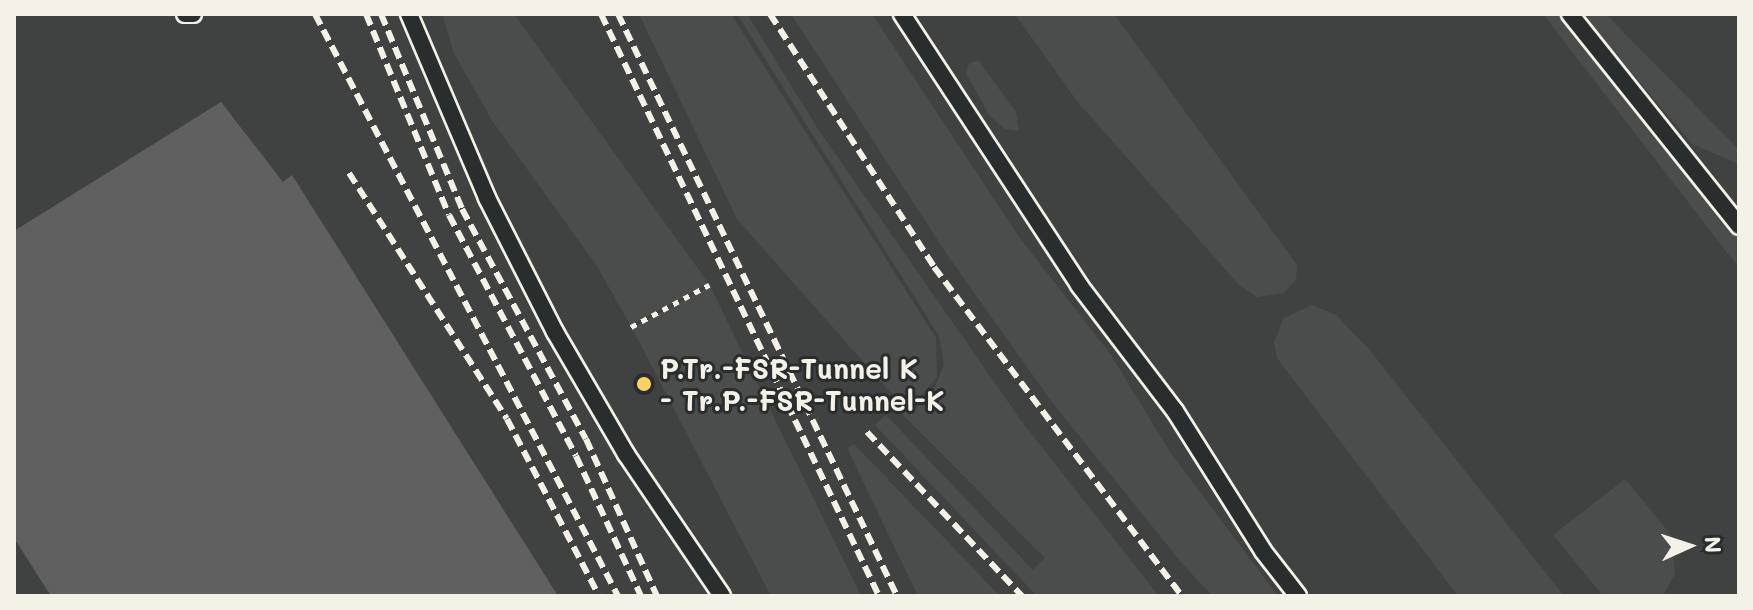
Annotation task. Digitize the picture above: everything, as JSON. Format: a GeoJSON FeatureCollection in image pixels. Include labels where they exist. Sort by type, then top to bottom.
{"type":"FeatureCollection","features":[{"type":"Feature","properties":{"kind":"lane"},"geometry":{"type":"LineString","coordinates":[[185,14],[193,14]]}},
{"type":"Feature","properties":{"kind":"lane"},"geometry":{"type":"LineString","coordinates":[[409,14],[487,198],[555,332],[635,467],[722,596]]}},
{"type":"Feature","properties":{"kind":"lane"},"geometry":{"type":"LineString","coordinates":[[902,14],[1070,272],[1175,411],[1263,551],[1298,596]]}},
{"type":"Feature","properties":{"kind":"lane"},"geometry":{"type":"LineString","coordinates":[[1570,14],[1739,226]]}},
{"type":"Feature","properties":{"kind":"path"},"geometry":{"type":"LineString","coordinates":[[631,327],[709,285]]}},
{"type":"Feature","properties":{"kind":"shaded area"},"geometry":{"type":"Polygon","coordinates":[[[14,14],[1739,14],[1739,596],[14,596],[14,14]]]}},
{"type":"Feature","properties":{"kind":"shaded area"},"geometry":{"type":"Polygon","coordinates":[[[442,14],[514,14],[709,284],[630,325],[597,266],[491,119],[454,53],[442,14]]]}},
{"type":"Feature","properties":{"kind":"shaded area"},"geometry":{"type":"Polygon","coordinates":[[[639,14],[731,14],[936,338],[937,377],[913,406],[896,406],[899,402],[737,219],[639,14]]]}},
{"type":"Feature","properties":{"kind":"shaded area"},"geometry":{"type":"Polygon","coordinates":[[[737,14],[747,14],[818,129],[1022,422],[1159,596],[1037,596],[875,425],[886,415],[1033,570],[1045,558],[895,407],[902,412],[916,408],[933,392],[944,364],[939,336],[737,14]]]}},
{"type":"Feature","properties":{"kind":"shaded area"},"geometry":{"type":"Polygon","coordinates":[[[791,14],[872,14],[1019,237],[1111,355],[1170,452],[1278,596],[1212,596],[1181,562],[1052,402],[948,256],[791,14]]]}},
{"type":"Feature","properties":{"kind":"shaded area"},"geometry":{"type":"Polygon","coordinates":[[[1015,14],[1114,14],[1297,265],[1296,280],[1284,293],[1257,297],[1239,285],[1077,101],[1015,14]]]}},
{"type":"Feature","properties":{"kind":"shaded area"},"geometry":{"type":"Polygon","coordinates":[[[1543,14],[1559,14],[1739,239],[1739,268],[1543,14]]]}},
{"type":"Feature","properties":{"kind":"shaded area"},"geometry":{"type":"Polygon","coordinates":[[[1582,14],[1606,14],[1739,150],[1739,164],[1692,144],[1582,14]]]}},
{"type":"Feature","properties":{"kind":"shaded area"},"geometry":{"type":"Polygon","coordinates":[[[978,60],[1016,112],[1019,131],[1005,129],[989,115],[966,73],[969,64],[978,60]]]}},
{"type":"Feature","properties":{"kind":"shaded area"},"geometry":{"type":"Polygon","coordinates":[[[710,286],[861,596],[771,596],[632,328],[710,286]]]}},
{"type":"Feature","properties":{"kind":"shaded area"},"geometry":{"type":"Polygon","coordinates":[[[1312,305],[1336,315],[1368,348],[1564,596],[1458,596],[1277,358],[1274,342],[1284,318],[1312,305]]]}},
{"type":"Feature","properties":{"kind":"shaded area"},"geometry":{"type":"Polygon","coordinates":[[[854,444],[1000,596],[918,596],[847,448],[854,444]]]}},
{"type":"Feature","properties":{"kind":"shaded area"},"geometry":{"type":"Polygon","coordinates":[[[1625,479],[1672,536],[1675,574],[1663,596],[1603,596],[1553,535],[1625,479]]]}},
{"type":"Feature","properties":{"kind":"building"},"geometry":{"type":"Polygon","coordinates":[[[221,102],[283,182],[292,175],[558,596],[51,596],[14,538],[14,231],[221,102]]]}},
{"type":"Feature","properties":{"kind":"railway"},"geometry":{"type":"LineString","coordinates":[[315,14],[618,596]]}},
{"type":"Feature","properties":{"kind":"railway"},"geometry":{"type":"LineString","coordinates":[[366,14],[449,215],[576,456],[641,596]]}},
{"type":"Feature","properties":{"kind":"railway"},"geometry":{"type":"LineString","coordinates":[[381,14],[462,209],[586,439],[657,596]]}},
{"type":"Feature","properties":{"kind":"railway"},"geometry":{"type":"LineString","coordinates":[[601,14],[879,596]]}},
{"type":"Feature","properties":{"kind":"railway"},"geometry":{"type":"LineString","coordinates":[[618,14],[897,596]]}},
{"type":"Feature","properties":{"kind":"railway"},"geometry":{"type":"LineString","coordinates":[[770,14],[934,267],[1182,596]]}},
{"type":"Feature","properties":{"kind":"railway"},"geometry":{"type":"LineString","coordinates":[[349,173],[507,419],[599,596]]}},
{"type":"Feature","properties":{"kind":"railway"},"geometry":{"type":"LineString","coordinates":[[867,432],[1022,596]]}},
{"type":"Feature","properties":{"kind":"place","name":"P.Tr.-FSR-Tunnel K - Tr.P.-FSR-Tunnel-K"},"geometry":{"type":"Point","coordinates":[644,384]}}]}
